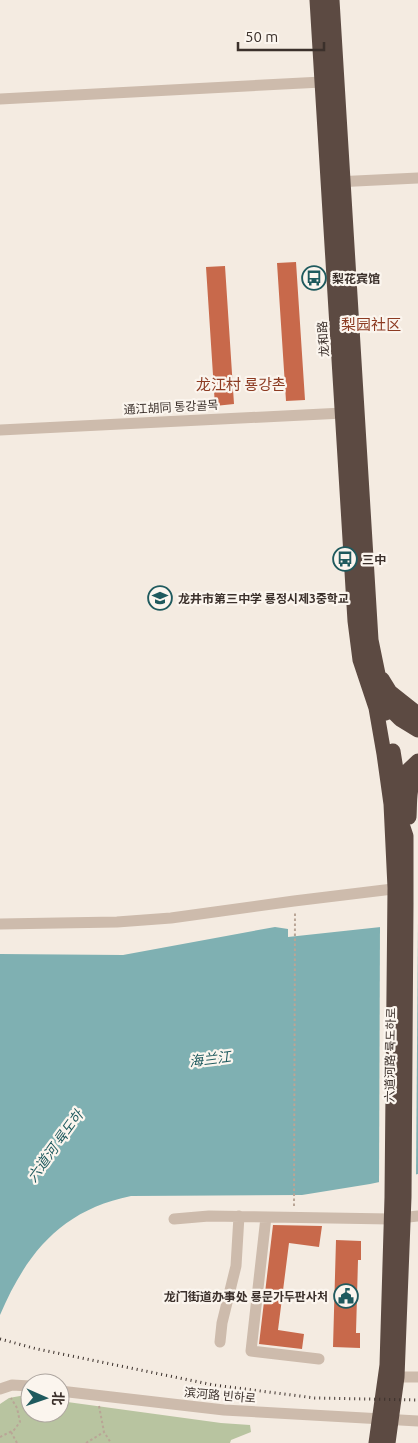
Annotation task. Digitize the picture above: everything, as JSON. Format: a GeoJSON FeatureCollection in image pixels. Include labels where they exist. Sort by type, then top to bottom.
{"type":"FeatureCollection","features":[{"type":"Feature","properties":{"kind":"highway","name":"龙和路"},"geometry":{"type":"LineString","coordinates":[[317,0],[322,82],[336,182],[371,631],[371,672]]}},
{"type":"Feature","properties":{"kind":"highway","name":"龙和路"},"geometry":{"type":"LineString","coordinates":[[332,0],[343,412],[358,649],[371,672]]}},
{"type":"Feature","properties":{"kind":"highway"},"geometry":{"type":"LineString","coordinates":[[371,672],[384,704],[400,719],[418,730]]}},
{"type":"Feature","properties":{"kind":"highway"},"geometry":{"type":"LineString","coordinates":[[371,672],[390,692],[418,714]]}},
{"type":"Feature","properties":{"kind":"highway","name":"六道河路 륙도하로"},"geometry":{"type":"LineString","coordinates":[[371,672],[391,804],[401,896]]}},
{"type":"Feature","properties":{"kind":"highway","name":"六道河路 륙도하로"},"geometry":{"type":"LineString","coordinates":[[384,704],[398,782],[401,821],[406,836],[401,896],[398,1197],[385,1420],[388,1443]]}},
{"type":"Feature","properties":{"kind":"highway"},"geometry":{"type":"LineString","coordinates":[[391,804],[398,782],[405,772],[418,761]]}},
{"type":"Feature","properties":{"kind":"highway"},"geometry":{"type":"LineString","coordinates":[[406,836],[412,781],[418,773]]}},
{"type":"Feature","properties":{"kind":"highway","name":"六道河路 륙도하로"},"geometry":{"type":"LineString","coordinates":[[376,1443],[385,1420],[397,1376],[397,1219]]}},
{"type":"Feature","properties":{"kind":"street"},"geometry":{"type":"LineString","coordinates":[[0,99],[322,82]]}},
{"type":"Feature","properties":{"kind":"street"},"geometry":{"type":"LineString","coordinates":[[336,182],[418,178]]}},
{"type":"Feature","properties":{"kind":"street","name":"通江胡同 통강골목"},"geometry":{"type":"LineString","coordinates":[[0,430],[343,412]]}},
{"type":"Feature","properties":{"kind":"street"},"geometry":{"type":"LineString","coordinates":[[0,924],[116,922],[171,918],[294,901],[401,896]]}},
{"type":"Feature","properties":{"kind":"street"},"geometry":{"type":"LineString","coordinates":[[174,1219],[239,1216],[397,1219],[418,1216]]}},
{"type":"Feature","properties":{"kind":"street"},"geometry":{"type":"LineString","coordinates":[[220,1342],[222,1323],[236,1266],[239,1216]]}},
{"type":"Feature","properties":{"kind":"street"},"geometry":{"type":"LineString","coordinates":[[266,1217],[251,1351],[319,1359]]}},
{"type":"Feature","properties":{"kind":"street"},"geometry":{"type":"LineString","coordinates":[[397,1376],[418,1377]]}},
{"type":"Feature","properties":{"kind":"street"},"geometry":{"type":"LineString","coordinates":[[3,1388],[12,1385],[20,1385]]}},
{"type":"Feature","properties":{"kind":"street","name":"滨河路 빈하로"},"geometry":{"type":"LineString","coordinates":[[70,1392],[224,1410],[418,1421]]}},
{"type":"Feature","properties":{"kind":"path"},"geometry":{"type":"LineString","coordinates":[[294,901],[294,1197]]}},
{"type":"Feature","properties":{"kind":"path"},"geometry":{"type":"LineString","coordinates":[[0,1437],[18,1427],[19,1416],[17,1408],[3,1388]]}},
{"type":"Feature","properties":{"kind":"path"},"geometry":{"type":"LineString","coordinates":[[97,1396],[104,1432],[111,1443]]}},
{"type":"Feature","properties":{"kind":"path"},"geometry":{"type":"LineString","coordinates":[[11,1432],[18,1443]]}},
{"type":"Feature","properties":{"kind":"path"},"geometry":{"type":"LineString","coordinates":[[86,1443],[104,1432]]}},
{"type":"Feature","properties":{"kind":"green space"},"geometry":{"type":"Polygon","coordinates":[[[20,1396],[20,1423],[70,1423],[70,1402],[221,1423],[250,1425],[251,1432],[231,1440],[230,1443],[0,1443],[0,1404],[9,1398],[20,1396]]]}},
{"type":"Feature","properties":{"kind":"water"},"geometry":{"type":"Polygon","coordinates":[[[418,923],[418,1174],[302,1195],[131,1196],[107,1203],[85,1212],[66,1223],[50,1237],[35,1253],[22,1272],[0,1315],[0,954],[123,955],[275,927],[288,929],[288,937],[418,923]]]}},
{"type":"Feature","properties":{"kind":"pier"},"geometry":{"type":"Polygon","coordinates":[[[418,921],[416,1177],[379,1185],[380,925],[418,921]]]}},
{"type":"Feature","properties":{"kind":"building"},"geometry":{"type":"Polygon","coordinates":[[[296,262],[305,400],[286,401],[277,263],[296,262]]]}},
{"type":"Feature","properties":{"kind":"building"},"geometry":{"type":"Polygon","coordinates":[[[225,266],[234,404],[215,406],[206,267],[225,266]]]}},
{"type":"Feature","properties":{"kind":"building"},"geometry":{"type":"Polygon","coordinates":[[[273,1225],[322,1226],[319,1247],[289,1243],[278,1330],[304,1334],[302,1349],[259,1344],[273,1225]]]}},
{"type":"Feature","properties":{"kind":"building","name":"龙门街道办事处 룡문가두판사처"},"geometry":{"type":"Polygon","coordinates":[[[336,1240],[361,1241],[361,1260],[358,1260],[356,1333],[360,1333],[360,1348],[333,1347],[336,1240]]]}},
{"type":"Feature","properties":{"kind":"railway"},"geometry":{"type":"LineString","coordinates":[[0,1339],[37,1349],[214,1385],[315,1398],[418,1400]]}},
{"type":"Feature","properties":{"kind":"place","name":"梨花宾馆"},"geometry":{"type":"Point","coordinates":[314,278]}},
{"type":"Feature","properties":{"kind":"place","name":"三中"},"geometry":{"type":"Point","coordinates":[345,559]}},
{"type":"Feature","properties":{"kind":"place","name":"龙井市第三中学 룡정시제3중학교"},"geometry":{"type":"Point","coordinates":[160,598]}},
{"type":"Feature","properties":{"kind":"place","name":"龙门街道办事处 룡문가두판사처"},"geometry":{"type":"Point","coordinates":[346,1296]}},
{"type":"Feature","properties":{"kind":"district","name":"梨园社区"},"geometry":{"type":"Point","coordinates":[371,324]}},
{"type":"Feature","properties":{"kind":"district","name":"龙江村 룡강촌"},"geometry":{"type":"Point","coordinates":[241,384]}},
{"type":"Feature","properties":{"kind":"water label","name":"海兰江"},"geometry":{"type":"Point","coordinates":[210,1059]}},
{"type":"Feature","properties":{"kind":"water label","name":"六道河 륙도하"},"geometry":{"type":"Point","coordinates":[55,1146]}}]}
